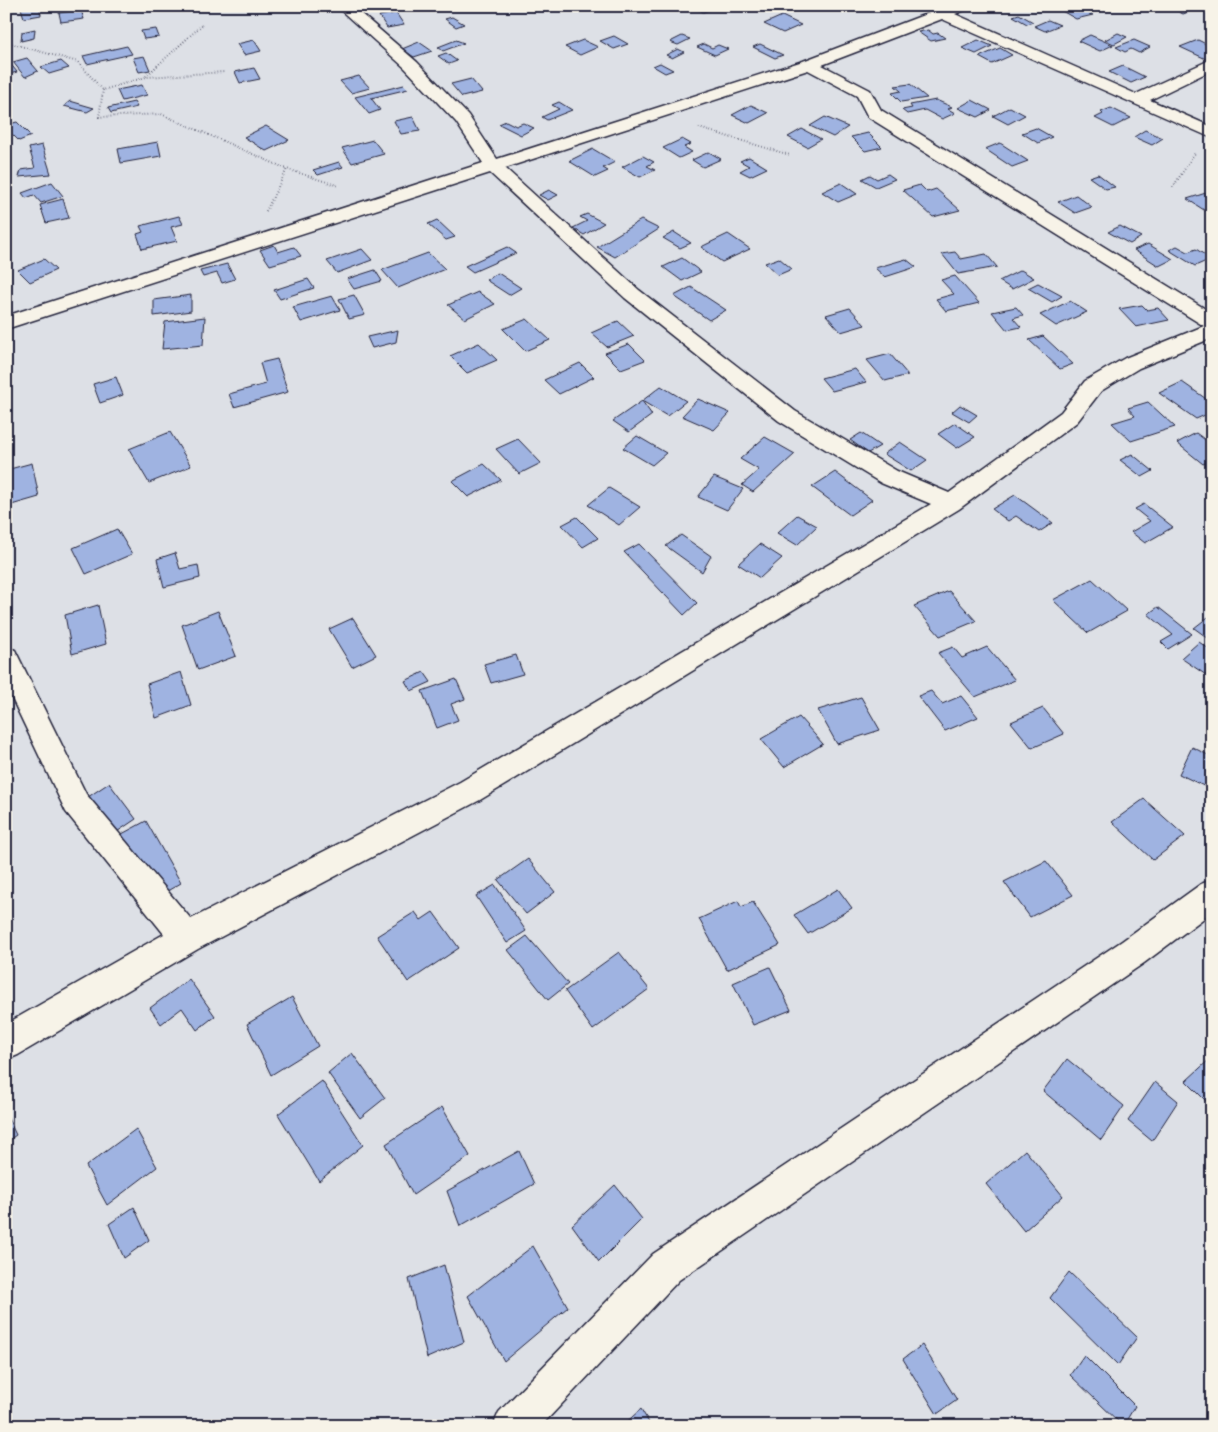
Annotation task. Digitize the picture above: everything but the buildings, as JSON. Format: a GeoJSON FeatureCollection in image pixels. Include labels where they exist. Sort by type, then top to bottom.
{"type":"FeatureCollection","features":[{"type":"Feature","properties":{"kind":"street"},"geometry":{"type":"LineString","coordinates":[[343,6],[411,65],[443,98],[462,119],[493,166],[632,294],[787,416],[889,477],[950,503]]}},
{"type":"Feature","properties":{"kind":"street"},"geometry":{"type":"LineString","coordinates":[[6,323],[809,64],[934,10],[962,6]]}},
{"type":"Feature","properties":{"kind":"street"},"geometry":{"type":"LineString","coordinates":[[934,10],[1212,133]]}},
{"type":"Feature","properties":{"kind":"street"},"geometry":{"type":"LineString","coordinates":[[809,64],[864,94],[874,113],[1212,322]]}},
{"type":"Feature","properties":{"kind":"street"},"geometry":{"type":"LineString","coordinates":[[1136,100],[1212,64]]}},
{"type":"Feature","properties":{"kind":"street"},"geometry":{"type":"LineString","coordinates":[[6,1043],[187,938],[470,791],[950,503],[1069,417],[1093,386],[1132,363],[1212,330]]}},
{"type":"Feature","properties":{"kind":"street"},"geometry":{"type":"LineString","coordinates":[[6,658],[76,803],[187,938]]}},
{"type":"Feature","properties":{"kind":"street"},"geometry":{"type":"LineString","coordinates":[[513,1426],[666,1267],[1133,952],[1212,894]]}},
{"type":"Feature","properties":{"kind":"path"},"geometry":{"type":"LineString","coordinates":[[146,77],[202,26]]}},
{"type":"Feature","properties":{"kind":"path"},"geometry":{"type":"LineString","coordinates":[[6,42],[78,62],[103,90]]}},
{"type":"Feature","properties":{"kind":"path"},"geometry":{"type":"LineString","coordinates":[[103,90],[146,77],[224,72]]}},
{"type":"Feature","properties":{"kind":"path"},"geometry":{"type":"LineString","coordinates":[[103,90],[99,117],[161,114],[287,169],[384,201]]}},
{"type":"Feature","properties":{"kind":"path"},"geometry":{"type":"LineString","coordinates":[[653,115],[790,155]]}},
{"type":"Feature","properties":{"kind":"path"},"geometry":{"type":"LineString","coordinates":[[249,245],[287,169]]}}]}
